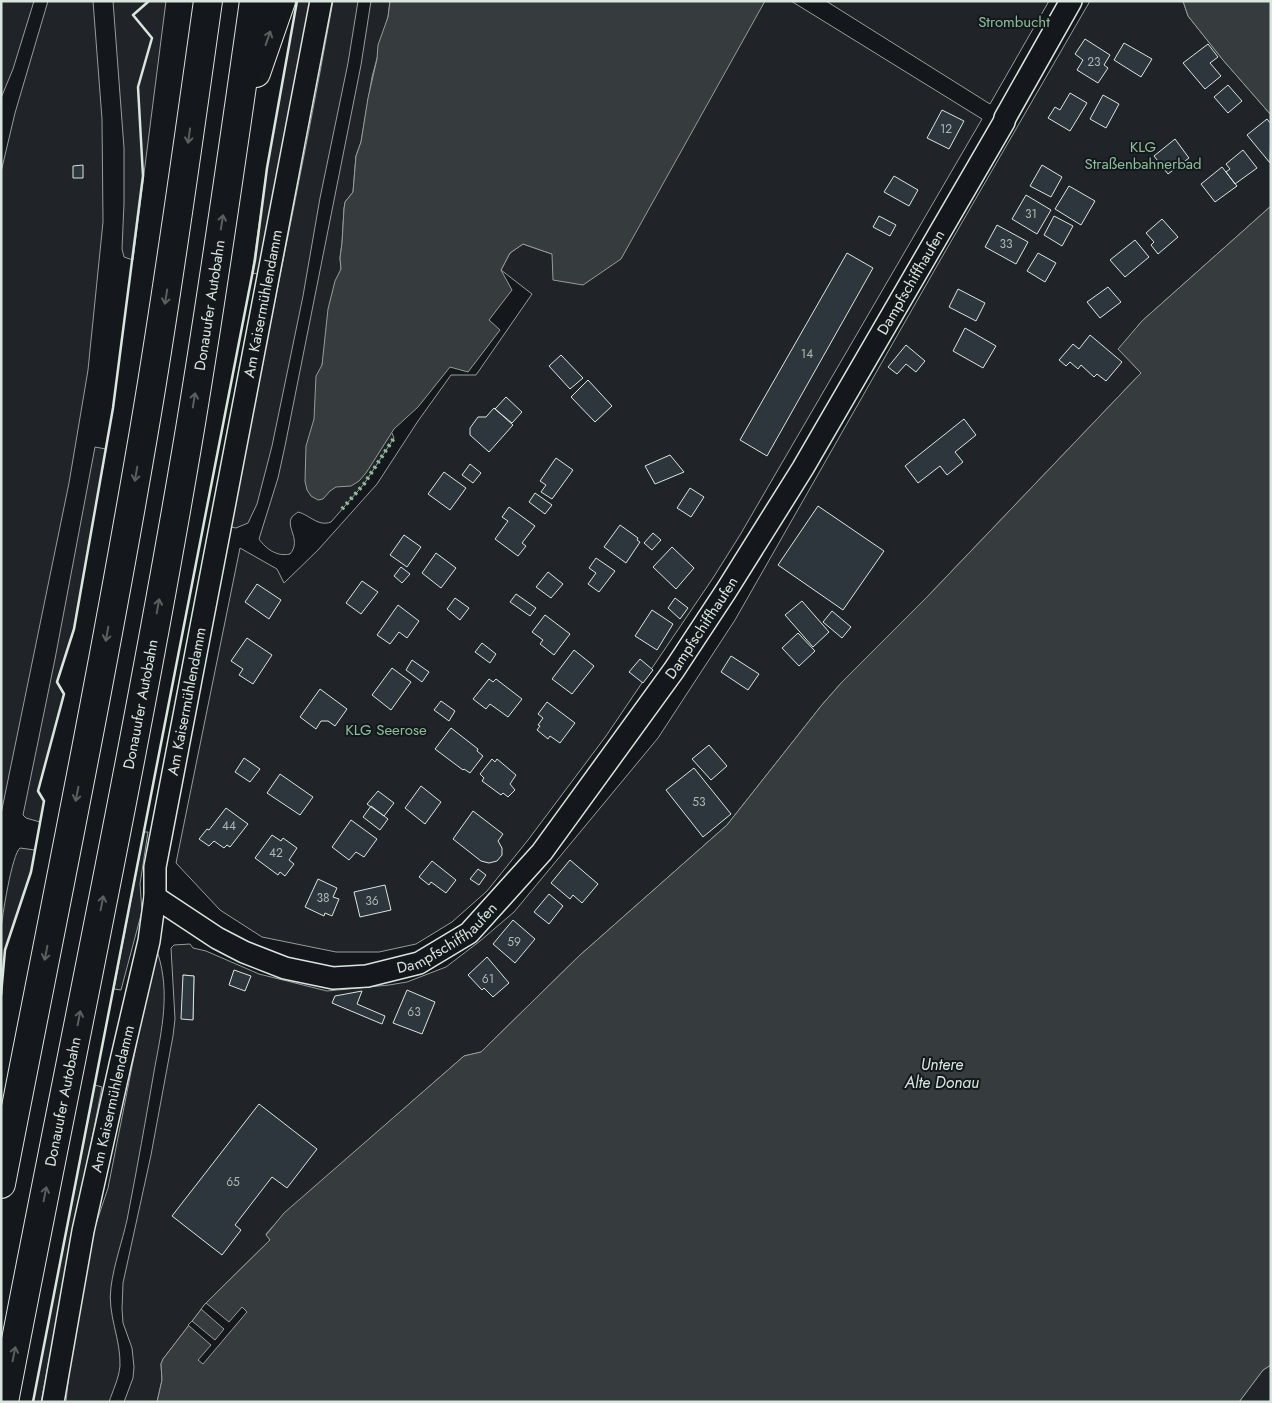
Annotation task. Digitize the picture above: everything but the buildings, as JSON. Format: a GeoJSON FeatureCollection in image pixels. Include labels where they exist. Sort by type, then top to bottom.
{"type":"FeatureCollection","features":[{"type":"Feature","properties":{"kind":"highway"},"geometry":{"type":"LineString","coordinates":[[194,1],[196,88]]}},
{"type":"Feature","properties":{"kind":"highway"},"geometry":{"type":"LineString","coordinates":[[1,1184],[99,680],[145,426],[168,282],[208,1]]}},
{"type":"Feature","properties":{"kind":"highway","name":"Donauufer Autobahn"},"geometry":{"type":"LineString","coordinates":[[4,1402],[151,646],[188,438],[254,1]]}},
{"type":"Feature","properties":{"kind":"highway"},"geometry":{"type":"LineString","coordinates":[[235,134],[281,1]]}},
{"type":"Feature","properties":{"kind":"street","name":"Am Kaisermühlendamm"},"geometry":{"type":"LineString","coordinates":[[53,1402],[83,1231],[149,941],[155,897],[155,867],[321,1]]}},
{"type":"Feature","properties":{"kind":"street","name":"Dampfschiffhaufen"},"geometry":{"type":"LineString","coordinates":[[155,897],[217,938],[244,952],[284,968],[333,978],[367,976],[419,963],[469,933],[542,852],[674,670],[726,591],[808,459],[1004,122],[1004,118],[1070,1]]}},
{"type":"Feature","properties":{"kind":"green space"},"geometry":{"type":"Polygon","coordinates":[[[1,1],[34,1],[13,69],[1,98],[1,1]]]}},
{"type":"Feature","properties":{"kind":"green space"},"geometry":{"type":"Polygon","coordinates":[[[48,1],[93,1],[102,119],[103,222],[88,370],[69,483],[1,814],[1,172],[15,113],[48,1]]]}},
{"type":"Feature","properties":{"kind":"green space"},"geometry":{"type":"Polygon","coordinates":[[[113,1],[166,1],[133,260],[124,257],[122,249],[124,148],[113,1]]]}},
{"type":"Feature","properties":{"kind":"green space"},"geometry":{"type":"Polygon","coordinates":[[[297,1],[310,1],[258,274],[252,273],[267,168],[297,1]]]}},
{"type":"Feature","properties":{"kind":"green space"},"geometry":{"type":"Polygon","coordinates":[[[333,1],[358,1],[348,63],[272,446],[257,504],[248,523],[236,528],[231,527],[333,1]]]}},
{"type":"Feature","properties":{"kind":"green space"},"geometry":{"type":"Polygon","coordinates":[[[371,1],[390,1],[388,17],[372,77],[361,142],[356,156],[353,192],[345,202],[340,258],[341,269],[322,365],[324,376],[392,433],[394,438],[364,484],[331,522],[318,522],[298,512],[293,516],[290,525],[294,539],[293,549],[290,554],[285,555],[268,549],[259,539],[278,478],[285,446],[361,65],[371,1]]]}},
{"type":"Feature","properties":{"kind":"green space","name":"KLG Seerose"},"geometry":{"type":"Polygon","coordinates":[[[765,1],[791,1],[982,119],[740,535],[713,578],[606,736],[487,891],[452,922],[416,944],[379,952],[336,952],[262,937],[220,910],[176,863],[240,548],[277,569],[284,583],[318,550],[377,484],[451,375],[476,375],[532,294],[501,270],[510,253],[523,244],[552,254],[765,1]]]}},
{"type":"Feature","properties":{"kind":"green space","name":"Strombucht"},"geometry":{"type":"Polygon","coordinates":[[[826,1],[1049,1],[990,104],[826,1]]]}},
{"type":"Feature","properties":{"kind":"green space","name":"KLG Straßenbahnerbad"},"geometry":{"type":"Polygon","coordinates":[[[1090,1],[1183,1],[1188,16],[1271,115],[1271,206],[1142,321],[1119,349],[1141,373],[928,596],[842,682],[727,825],[579,956],[481,1052],[464,1056],[285,1213],[266,1234],[270,1240],[206,1303],[163,1359],[161,1364],[162,1380],[157,1402],[124,1402],[133,1378],[134,1367],[132,1348],[123,1323],[123,1283],[151,1155],[173,1036],[175,1019],[171,948],[174,945],[190,944],[193,948],[206,951],[259,974],[327,991],[389,985],[407,982],[446,967],[514,912],[658,738],[735,620],[1090,1]],[[183,975],[193,1019],[194,976],[183,975]]]}},
{"type":"Feature","properties":{"kind":"green space"},"geometry":{"type":"Polygon","coordinates":[[[95,447],[106,449],[74,628],[57,682],[64,694],[38,791],[44,801],[40,822],[26,818],[23,815],[95,447]]]}},
{"type":"Feature","properties":{"kind":"green space"},"geometry":{"type":"Polygon","coordinates":[[[144,832],[148,832],[140,884],[142,911],[121,990],[114,989],[144,832]]]}},
{"type":"Feature","properties":{"kind":"green space"},"geometry":{"type":"Polygon","coordinates":[[[20,848],[35,850],[31,872],[5,950],[1,995],[1,930],[11,873],[20,848]]]}},
{"type":"Feature","properties":{"kind":"green space"},"geometry":{"type":"Polygon","coordinates":[[[158,954],[164,982],[164,1010],[127,1220],[116,1261],[110,1297],[120,1366],[109,1402],[66,1402],[75,1316],[92,1236],[108,1188],[149,981],[154,958],[158,954]]]}},
{"type":"Feature","properties":{"kind":"green space"},"geometry":{"type":"Polygon","coordinates":[[[95,1085],[102,1087],[41,1402],[33,1402],[95,1085]]]}},
{"type":"Feature","properties":{"kind":"green space"},"geometry":{"type":"Polygon","coordinates":[[[1271,1365],[1271,1402],[1239,1402],[1263,1370],[1271,1365]]]}},
{"type":"Feature","properties":{"kind":"water"},"geometry":{"type":"Polygon","coordinates":[[[390,1],[765,1],[621,259],[583,285],[553,280],[552,254],[523,244],[510,253],[501,270],[512,290],[489,320],[500,330],[468,372],[450,367],[418,407],[394,429],[359,481],[351,486],[336,487],[323,499],[318,500],[311,496],[305,481],[306,446],[314,419],[316,376],[322,365],[328,309],[335,281],[341,269],[340,258],[345,202],[353,192],[356,156],[361,142],[378,45],[388,17],[390,1]]]}},
{"type":"Feature","properties":{"kind":"water"},"geometry":{"type":"Polygon","coordinates":[[[1183,1],[1271,1],[1271,115],[1188,16],[1183,1]]]}},
{"type":"Feature","properties":{"kind":"water","name":"Untere Alte Donau"},"geometry":{"type":"Polygon","coordinates":[[[1271,206],[1271,1365],[1263,1370],[1239,1402],[157,1402],[162,1380],[161,1364],[163,1359],[206,1303],[270,1240],[266,1235],[284,1213],[464,1056],[481,1052],[579,956],[727,825],[842,682],[928,596],[1141,373],[1118,349],[1142,321],[1271,206]]]}},
{"type":"Feature","properties":{"kind":"pier"},"geometry":{"type":"Polygon","coordinates":[[[206,1303],[229,1322],[242,1307],[247,1312],[203,1364],[198,1360],[211,1345],[188,1325],[192,1321],[215,1340],[224,1329],[201,1309],[206,1303]]]}},
{"type":"Feature","properties":{"kind":"hedge"},"geometry":{"type":"LineString","coordinates":[[342,509],[364,484],[394,438]]}},
{"type":"Feature","properties":{"kind":"wall"},"geometry":{"type":"LineString","coordinates":[[1,995],[5,950],[31,872],[44,801],[38,791],[64,694],[57,682],[74,629],[113,408],[143,176],[138,87],[152,38],[133,15],[149,1]]}},
{"type":"Feature","properties":{"kind":"wall"},"geometry":{"type":"LineString","coordinates":[[33,1402],[255,260],[267,168],[297,1]]}}]}
